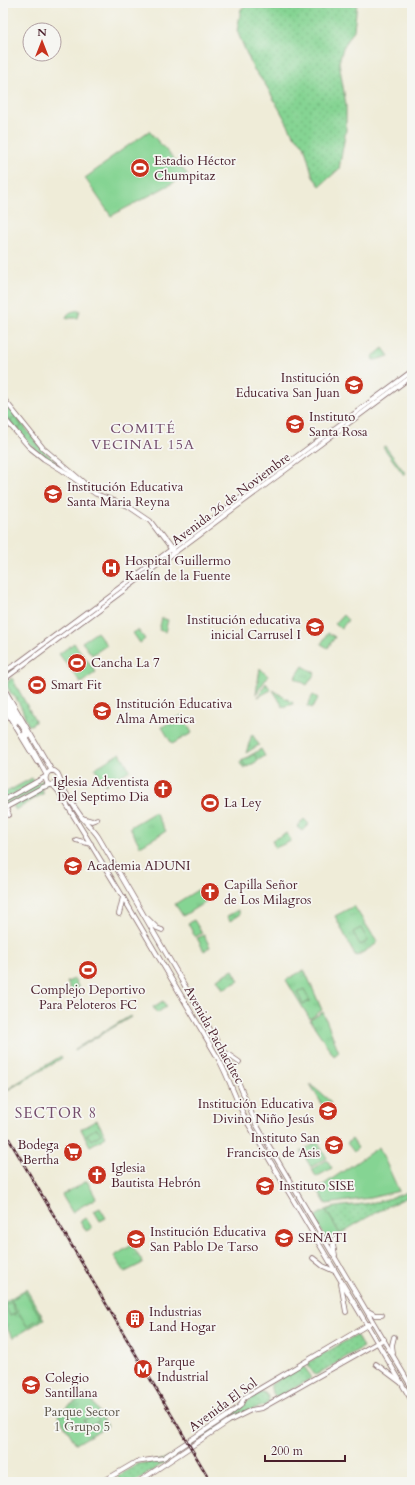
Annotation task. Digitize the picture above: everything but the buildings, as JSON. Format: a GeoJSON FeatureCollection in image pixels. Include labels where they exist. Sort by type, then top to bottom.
{"type":"FeatureCollection","features":[{"type":"Feature","properties":{"kind":"main road","name":"Avenida 26 de Noviembre"},"geometry":{"type":"LineString","coordinates":[[3,680],[412,371]]}},
{"type":"Feature","properties":{"kind":"main road","name":"Avenida 26 de Noviembre"},"geometry":{"type":"LineString","coordinates":[[3,672],[18,663],[173,551],[412,376]]}},
{"type":"Feature","properties":{"kind":"main road"},"geometry":{"type":"LineString","coordinates":[[3,398],[43,448],[83,482],[87,488]]}},
{"type":"Feature","properties":{"kind":"main road"},"geometry":{"type":"LineString","coordinates":[[3,417],[34,452],[96,494],[128,506],[141,514],[155,526],[173,551]]}},
{"type":"Feature","properties":{"kind":"main road"},"geometry":{"type":"LineString","coordinates":[[3,687],[52,771]]}},
{"type":"Feature","properties":{"kind":"main road"},"geometry":{"type":"LineString","coordinates":[[3,694],[46,765],[52,771],[57,773],[59,778],[58,782],[43,787],[4,809],[10,815]]}},
{"type":"Feature","properties":{"kind":"main road"},"geometry":{"type":"LineString","coordinates":[[3,700],[46,776],[46,781],[52,785]]}},
{"type":"Feature","properties":{"kind":"main road"},"geometry":{"type":"LineString","coordinates":[[3,706],[46,776]]}},
{"type":"Feature","properties":{"kind":"main road"},"geometry":{"type":"LineString","coordinates":[[3,801],[52,771]]}},
{"type":"Feature","properties":{"kind":"main road","name":"Avenida Pachacútec"},"geometry":{"type":"LineString","coordinates":[[59,778],[82,818],[100,838],[219,1044],[238,1079],[251,1114],[412,1388]]}},
{"type":"Feature","properties":{"kind":"main road","name":"Avenida Pachacútec"},"geometry":{"type":"LineString","coordinates":[[52,785],[60,792],[92,844],[212,1047],[230,1080],[244,1116],[412,1400]]}},
{"type":"Feature","properties":{"kind":"main road"},"geometry":{"type":"LineString","coordinates":[[82,818],[92,821],[97,819]]}},
{"type":"Feature","properties":{"kind":"main road"},"geometry":{"type":"LineString","coordinates":[[76,840],[92,844]]}},
{"type":"Feature","properties":{"kind":"main road"},"geometry":{"type":"LineString","coordinates":[[119,914],[123,897]]}},
{"type":"Feature","properties":{"kind":"main road"},"geometry":{"type":"LineString","coordinates":[[145,918],[157,928],[162,930]]}},
{"type":"Feature","properties":{"kind":"main road"},"geometry":{"type":"LineString","coordinates":[[172,980],[175,977],[179,977]]}},
{"type":"Feature","properties":{"kind":"main road"},"geometry":{"type":"LineString","coordinates":[[212,1047],[216,1047],[219,1044]]}},
{"type":"Feature","properties":{"kind":"main road"},"geometry":{"type":"LineString","coordinates":[[222,1050],[239,1062]]}},
{"type":"Feature","properties":{"kind":"main road"},"geometry":{"type":"LineString","coordinates":[[274,1168],[276,1165],[280,1165]]}},
{"type":"Feature","properties":{"kind":"main road"},"geometry":{"type":"LineString","coordinates":[[335,1239],[333,1245],[337,1261]]}},
{"type":"Feature","properties":{"kind":"main road"},"geometry":{"type":"LineString","coordinates":[[313,1258],[323,1266],[336,1272]]}},
{"type":"Feature","properties":{"kind":"main road"},"geometry":{"type":"LineString","coordinates":[[340,1278],[346,1312]]}},
{"type":"Feature","properties":{"kind":"main road"},"geometry":{"type":"LineString","coordinates":[[365,1308],[375,1315],[382,1315]]}},
{"type":"Feature","properties":{"kind":"main road","name":"Avenida El Sol"},"geometry":{"type":"LineString","coordinates":[[102,1482],[136,1462],[163,1458],[228,1416],[240,1406],[244,1398],[374,1322]]}},
{"type":"Feature","properties":{"kind":"main road"},"geometry":{"type":"LineString","coordinates":[[394,1337],[392,1345],[394,1357]]}},
{"type":"Feature","properties":{"kind":"main road","name":"Avenida El Sol"},"geometry":{"type":"LineString","coordinates":[[138,1482],[229,1421],[251,1410],[262,1408],[384,1339]]}},
{"type":"Feature","properties":{"kind":"main road"},"geometry":{"type":"LineString","coordinates":[[376,1364],[402,1384]]}},
{"type":"Feature","properties":{"kind":"green space"},"geometry":{"type":"Polygon","coordinates":[[[249,3],[357,3],[354,30],[343,48],[339,62],[346,105],[346,130],[339,169],[320,186],[313,177],[304,145],[293,134],[267,87],[253,68],[237,31],[241,9],[249,3]]]}},
{"type":"Feature","properties":{"kind":"green space","name":"Estadio Héctor Chumpitaz"},"geometry":{"type":"Polygon","coordinates":[[[149,131],[188,175],[111,216],[85,178],[149,131]]]}},
{"type":"Feature","properties":{"kind":"green space"},"geometry":{"type":"Polygon","coordinates":[[[80,310],[78,318],[66,318],[73,311],[80,310]]]}},
{"type":"Feature","properties":{"kind":"green space"},"geometry":{"type":"Polygon","coordinates":[[[383,348],[389,356],[373,360],[372,357],[383,348]]]}},
{"type":"Feature","properties":{"kind":"green space"},"geometry":{"type":"Polygon","coordinates":[[[10,408],[42,449],[61,466],[36,450],[16,430],[3,415],[3,411],[10,408]]]}},
{"type":"Feature","properties":{"kind":"green space"},"geometry":{"type":"Polygon","coordinates":[[[15,417],[22,426],[17,430],[10,421],[15,417]]]}},
{"type":"Feature","properties":{"kind":"green space"},"geometry":{"type":"Polygon","coordinates":[[[385,446],[405,473],[404,475],[383,447],[385,446]]]}},
{"type":"Feature","properties":{"kind":"green space"},"geometry":{"type":"Polygon","coordinates":[[[166,556],[5,677],[3,674],[17,666],[166,556]]]}},
{"type":"Feature","properties":{"kind":"green space"},"geometry":{"type":"Polygon","coordinates":[[[343,615],[348,620],[341,629],[335,624],[343,615]]]}},
{"type":"Feature","properties":{"kind":"green space"},"geometry":{"type":"Polygon","coordinates":[[[162,618],[168,620],[165,632],[159,630],[162,618]]]}},
{"type":"Feature","properties":{"kind":"green space"},"geometry":{"type":"Polygon","coordinates":[[[138,630],[145,639],[140,643],[133,633],[138,630]]]}},
{"type":"Feature","properties":{"kind":"green space"},"geometry":{"type":"Polygon","coordinates":[[[97,632],[107,645],[92,655],[82,642],[97,632]]]}},
{"type":"Feature","properties":{"kind":"green space"},"geometry":{"type":"Polygon","coordinates":[[[328,633],[335,637],[328,648],[321,644],[328,633]]]}},
{"type":"Feature","properties":{"kind":"green space","name":"Cancha La 7"},"geometry":{"type":"Polygon","coordinates":[[[74,643],[96,672],[81,683],[59,654],[74,643]]]}},
{"type":"Feature","properties":{"kind":"green space"},"geometry":{"type":"Polygon","coordinates":[[[303,666],[315,673],[307,685],[295,678],[303,666]]]}},
{"type":"Feature","properties":{"kind":"green space"},"geometry":{"type":"Polygon","coordinates":[[[260,668],[268,676],[256,694],[260,668]]]}},
{"type":"Feature","properties":{"kind":"green space"},"geometry":{"type":"Polygon","coordinates":[[[12,678],[35,720],[35,722],[31,725],[28,725],[22,709],[7,686],[8,681],[12,678]]]}},
{"type":"Feature","properties":{"kind":"green space"},"geometry":{"type":"Polygon","coordinates":[[[266,683],[271,690],[258,697],[266,683]]]}},
{"type":"Feature","properties":{"kind":"green space"},"geometry":{"type":"Polygon","coordinates":[[[273,690],[293,703],[293,704],[283,707],[273,690]]]}},
{"type":"Feature","properties":{"kind":"green space"},"geometry":{"type":"Polygon","coordinates":[[[313,695],[318,698],[312,708],[307,706],[313,695]]]}},
{"type":"Feature","properties":{"kind":"green space"},"geometry":{"type":"Polygon","coordinates":[[[182,715],[192,733],[172,744],[162,727],[182,715]]]}},
{"type":"Feature","properties":{"kind":"green space"},"geometry":{"type":"Polygon","coordinates":[[[252,734],[259,745],[246,753],[252,734]]]}},
{"type":"Feature","properties":{"kind":"green space"},"geometry":{"type":"Polygon","coordinates":[[[261,749],[265,756],[244,769],[240,763],[241,761],[261,749]]]}},
{"type":"Feature","properties":{"kind":"green space"},"geometry":{"type":"Polygon","coordinates":[[[120,753],[130,770],[105,785],[95,768],[120,753]]]}},
{"type":"Feature","properties":{"kind":"green space"},"geometry":{"type":"Polygon","coordinates":[[[254,754],[258,761],[246,767],[242,761],[254,754]]]}},
{"type":"Feature","properties":{"kind":"green space"},"geometry":{"type":"Polygon","coordinates":[[[32,778],[34,782],[5,799],[3,794],[32,778]]]}},
{"type":"Feature","properties":{"kind":"green space"},"geometry":{"type":"Polygon","coordinates":[[[45,779],[48,784],[3,809],[3,802],[45,779]]]}},
{"type":"Feature","properties":{"kind":"green space"},"geometry":{"type":"Polygon","coordinates":[[[43,788],[42,792],[44,793],[16,810],[13,806],[43,788]]]}},
{"type":"Feature","properties":{"kind":"green space"},"geometry":{"type":"Polygon","coordinates":[[[155,812],[166,831],[140,846],[130,827],[155,812]]]}},
{"type":"Feature","properties":{"kind":"green space"},"geometry":{"type":"Polygon","coordinates":[[[304,819],[309,824],[302,831],[297,827],[304,819]]]}},
{"type":"Feature","properties":{"kind":"green space"},"geometry":{"type":"Polygon","coordinates":[[[287,833],[291,841],[275,848],[272,840],[287,833]]]}},
{"type":"Feature","properties":{"kind":"green space"},"geometry":{"type":"Polygon","coordinates":[[[199,889],[207,901],[183,916],[175,904],[199,889]]]}},
{"type":"Feature","properties":{"kind":"green space"},"geometry":{"type":"Polygon","coordinates":[[[354,906],[377,942],[357,956],[355,955],[335,916],[354,906]]]}},
{"type":"Feature","properties":{"kind":"green space"},"geometry":{"type":"Polygon","coordinates":[[[238,910],[240,914],[230,921],[227,916],[238,910]]]}},
{"type":"Feature","properties":{"kind":"green space"},"geometry":{"type":"Polygon","coordinates":[[[194,920],[202,933],[195,937],[188,923],[194,920]]]}},
{"type":"Feature","properties":{"kind":"green space"},"geometry":{"type":"Polygon","coordinates":[[[361,928],[368,941],[360,945],[353,932],[361,928]]]}},
{"type":"Feature","properties":{"kind":"green space"},"geometry":{"type":"Polygon","coordinates":[[[204,935],[210,947],[204,951],[197,938],[204,935]]]}},
{"type":"Feature","properties":{"kind":"green space"},"geometry":{"type":"Polygon","coordinates":[[[233,970],[239,981],[223,989],[217,979],[233,970]]]}},
{"type":"Feature","properties":{"kind":"green space"},"geometry":{"type":"Polygon","coordinates":[[[302,971],[305,971],[322,1010],[310,1019],[286,980],[302,971]]]}},
{"type":"Feature","properties":{"kind":"green space"},"geometry":{"type":"Polygon","coordinates":[[[74,979],[80,990],[73,994],[67,982],[74,979]]]}},
{"type":"Feature","properties":{"kind":"green space"},"geometry":{"type":"Polygon","coordinates":[[[304,989],[310,1001],[303,1004],[297,992],[304,989]]]}},
{"type":"Feature","properties":{"kind":"green space"},"geometry":{"type":"Polygon","coordinates":[[[163,1001],[166,1007],[157,1013],[153,1007],[163,1001]]]}},
{"type":"Feature","properties":{"kind":"green space"},"geometry":{"type":"Polygon","coordinates":[[[323,1012],[339,1052],[334,1056],[310,1020],[323,1012]]]}},
{"type":"Feature","properties":{"kind":"green space"},"geometry":{"type":"Polygon","coordinates":[[[130,1016],[131,1017],[75,1050],[75,1049],[130,1016]]]}},
{"type":"Feature","properties":{"kind":"green space"},"geometry":{"type":"Polygon","coordinates":[[[61,1056],[62,1058],[3,1093],[14,1085],[61,1056]]]}},
{"type":"Feature","properties":{"kind":"green space"},"geometry":{"type":"Polygon","coordinates":[[[310,1084],[331,1102],[323,1106],[310,1084]]]}},
{"type":"Feature","properties":{"kind":"green space"},"geometry":{"type":"Polygon","coordinates":[[[97,1120],[106,1137],[90,1146],[81,1129],[97,1120]]]}},
{"type":"Feature","properties":{"kind":"green space"},"geometry":{"type":"Polygon","coordinates":[[[97,1128],[101,1134],[91,1140],[87,1134],[97,1128]]]}},
{"type":"Feature","properties":{"kind":"green space"},"geometry":{"type":"Polygon","coordinates":[[[352,1139],[358,1148],[354,1152],[347,1143],[352,1139]]]}},
{"type":"Feature","properties":{"kind":"green space"},"geometry":{"type":"Polygon","coordinates":[[[318,1142],[322,1149],[305,1158],[301,1151],[318,1142]]]}},
{"type":"Feature","properties":{"kind":"green space"},"geometry":{"type":"Polygon","coordinates":[[[379,1147],[399,1191],[370,1198],[326,1204],[317,1189],[379,1147]]]}},
{"type":"Feature","properties":{"kind":"green space"},"geometry":{"type":"Polygon","coordinates":[[[322,1150],[327,1158],[311,1167],[306,1159],[322,1150]]]}},
{"type":"Feature","properties":{"kind":"green space"},"geometry":{"type":"Polygon","coordinates":[[[327,1160],[332,1168],[316,1177],[312,1169],[327,1160]]]}},
{"type":"Feature","properties":{"kind":"green space"},"geometry":{"type":"Polygon","coordinates":[[[87,1181],[96,1198],[72,1212],[62,1195],[87,1181]]]}},
{"type":"Feature","properties":{"kind":"green space"},"geometry":{"type":"Polygon","coordinates":[[[412,1190],[412,1195],[375,1213],[340,1234],[326,1210],[340,1206],[382,1201],[412,1190]]]}},
{"type":"Feature","properties":{"kind":"green space"},"geometry":{"type":"Polygon","coordinates":[[[100,1208],[106,1218],[100,1221],[94,1211],[100,1208]]]}},
{"type":"Feature","properties":{"kind":"green space"},"geometry":{"type":"Polygon","coordinates":[[[326,1210],[340,1234],[328,1241],[315,1220],[317,1215],[326,1210]]]}},
{"type":"Feature","properties":{"kind":"green space"},"geometry":{"type":"Polygon","coordinates":[[[86,1218],[92,1228],[86,1231],[80,1221],[86,1218]]]}},
{"type":"Feature","properties":{"kind":"green space"},"geometry":{"type":"Polygon","coordinates":[[[132,1245],[143,1263],[125,1272],[114,1256],[132,1245]]]}},
{"type":"Feature","properties":{"kind":"green space"},"geometry":{"type":"Polygon","coordinates":[[[26,1289],[44,1319],[13,1338],[3,1322],[3,1303],[26,1289]]]}},
{"type":"Feature","properties":{"kind":"green space"},"geometry":{"type":"Polygon","coordinates":[[[25,1292],[41,1318],[27,1326],[11,1300],[25,1292]]]}},
{"type":"Feature","properties":{"kind":"green space"},"geometry":{"type":"Polygon","coordinates":[[[11,1302],[16,1313],[10,1316],[5,1305],[11,1302]]]}},
{"type":"Feature","properties":{"kind":"green space"},"geometry":{"type":"Polygon","coordinates":[[[356,1335],[363,1347],[316,1375],[314,1374],[308,1366],[309,1362],[356,1335]]]}},
{"type":"Feature","properties":{"kind":"green space"},"geometry":{"type":"Polygon","coordinates":[[[302,1366],[311,1376],[310,1379],[278,1397],[272,1392],[271,1384],[302,1366]]]}},
{"type":"Feature","properties":{"kind":"green space"},"geometry":{"type":"Polygon","coordinates":[[[259,1392],[265,1393],[269,1399],[266,1405],[247,1411],[134,1482],[120,1482],[118,1476],[138,1464],[162,1460],[172,1456],[225,1420],[259,1392]]]}},
{"type":"Feature","properties":{"kind":"green space","name":"Parque Sector 1 Grupo 5"},"geometry":{"type":"Polygon","coordinates":[[[88,1394],[107,1426],[76,1444],[57,1413],[88,1394]]]}},
{"type":"Feature","properties":{"kind":"green space"},"geometry":{"type":"Polygon","coordinates":[[[96,1414],[99,1421],[87,1427],[84,1420],[96,1414]]]}},
{"type":"Feature","properties":{"kind":"railway"},"geometry":{"type":"LineString","coordinates":[[3,1129],[211,1482]]}},
{"type":"Feature","properties":{"kind":"place","name":"Estadio Héctor Chumpitaz"},"geometry":{"type":"Point","coordinates":[140,168]}},
{"type":"Feature","properties":{"kind":"place","name":"Institución Educativa San Juan"},"geometry":{"type":"Point","coordinates":[354,385]}},
{"type":"Feature","properties":{"kind":"place","name":"Instituto Santa Rosa"},"geometry":{"type":"Point","coordinates":[295,424]}},
{"type":"Feature","properties":{"kind":"place","name":"Institución Educativa Santa Maria Reyna"},"geometry":{"type":"Point","coordinates":[53,494]}},
{"type":"Feature","properties":{"kind":"place","name":"Hospital Guillermo Kaelín de la Fuente"},"geometry":{"type":"Point","coordinates":[111,568]}},
{"type":"Feature","properties":{"kind":"place","name":"Institución educativa inicial Carrusel I"},"geometry":{"type":"Point","coordinates":[315,627]}},
{"type":"Feature","properties":{"kind":"place","name":"Cancha La 7"},"geometry":{"type":"Point","coordinates":[77,663]}},
{"type":"Feature","properties":{"kind":"place","name":"Smart Fit"},"geometry":{"type":"Point","coordinates":[37,685]}},
{"type":"Feature","properties":{"kind":"place","name":"Institución Educativa Alma America"},"geometry":{"type":"Point","coordinates":[102,711]}},
{"type":"Feature","properties":{"kind":"place","name":"Iglesia Adventista Del Septimo Dia"},"geometry":{"type":"Point","coordinates":[163,789]}},
{"type":"Feature","properties":{"kind":"place","name":"La Ley"},"geometry":{"type":"Point","coordinates":[210,803]}},
{"type":"Feature","properties":{"kind":"place","name":"Academia ADUNI"},"geometry":{"type":"Point","coordinates":[73,866]}},
{"type":"Feature","properties":{"kind":"place","name":"Capilla Señor de Los Milagros"},"geometry":{"type":"Point","coordinates":[210,892]}},
{"type":"Feature","properties":{"kind":"place","name":"Complejo Deportivo Para Peloteros FC"},"geometry":{"type":"Point","coordinates":[88,970]}},
{"type":"Feature","properties":{"kind":"place","name":"Institución Educativa Divino Niño Jesús"},"geometry":{"type":"Point","coordinates":[328,1111]}},
{"type":"Feature","properties":{"kind":"place","name":"Instituto San Francisco de Asis"},"geometry":{"type":"Point","coordinates":[334,1145]}},
{"type":"Feature","properties":{"kind":"place","name":"Bodega Bertha"},"geometry":{"type":"Point","coordinates":[73,1152]}},
{"type":"Feature","properties":{"kind":"place","name":"Iglesia Bautista Hebrón"},"geometry":{"type":"Point","coordinates":[97,1175]}},
{"type":"Feature","properties":{"kind":"place","name":"Instituto SISE"},"geometry":{"type":"Point","coordinates":[265,1186]}},
{"type":"Feature","properties":{"kind":"place","name":"SENATI"},"geometry":{"type":"Point","coordinates":[284,1238]}},
{"type":"Feature","properties":{"kind":"place","name":"Institución Educativa San Pablo De Tarso"},"geometry":{"type":"Point","coordinates":[136,1239]}},
{"type":"Feature","properties":{"kind":"place","name":"Industrias Land Hogar"},"geometry":{"type":"Point","coordinates":[135,1319]}},
{"type":"Feature","properties":{"kind":"place","name":"Parque Industrial"},"geometry":{"type":"Point","coordinates":[143,1369]}},
{"type":"Feature","properties":{"kind":"place","name":"Colegio Santillana"},"geometry":{"type":"Point","coordinates":[31,1385]}},
{"type":"Feature","properties":{"kind":"district","name":"COMITÉ VECINAL 15A"},"geometry":{"type":"Point","coordinates":[143,436]}},
{"type":"Feature","properties":{"kind":"district","name":"SECTOR 8"},"geometry":{"type":"Point","coordinates":[56,1113]}}]}
